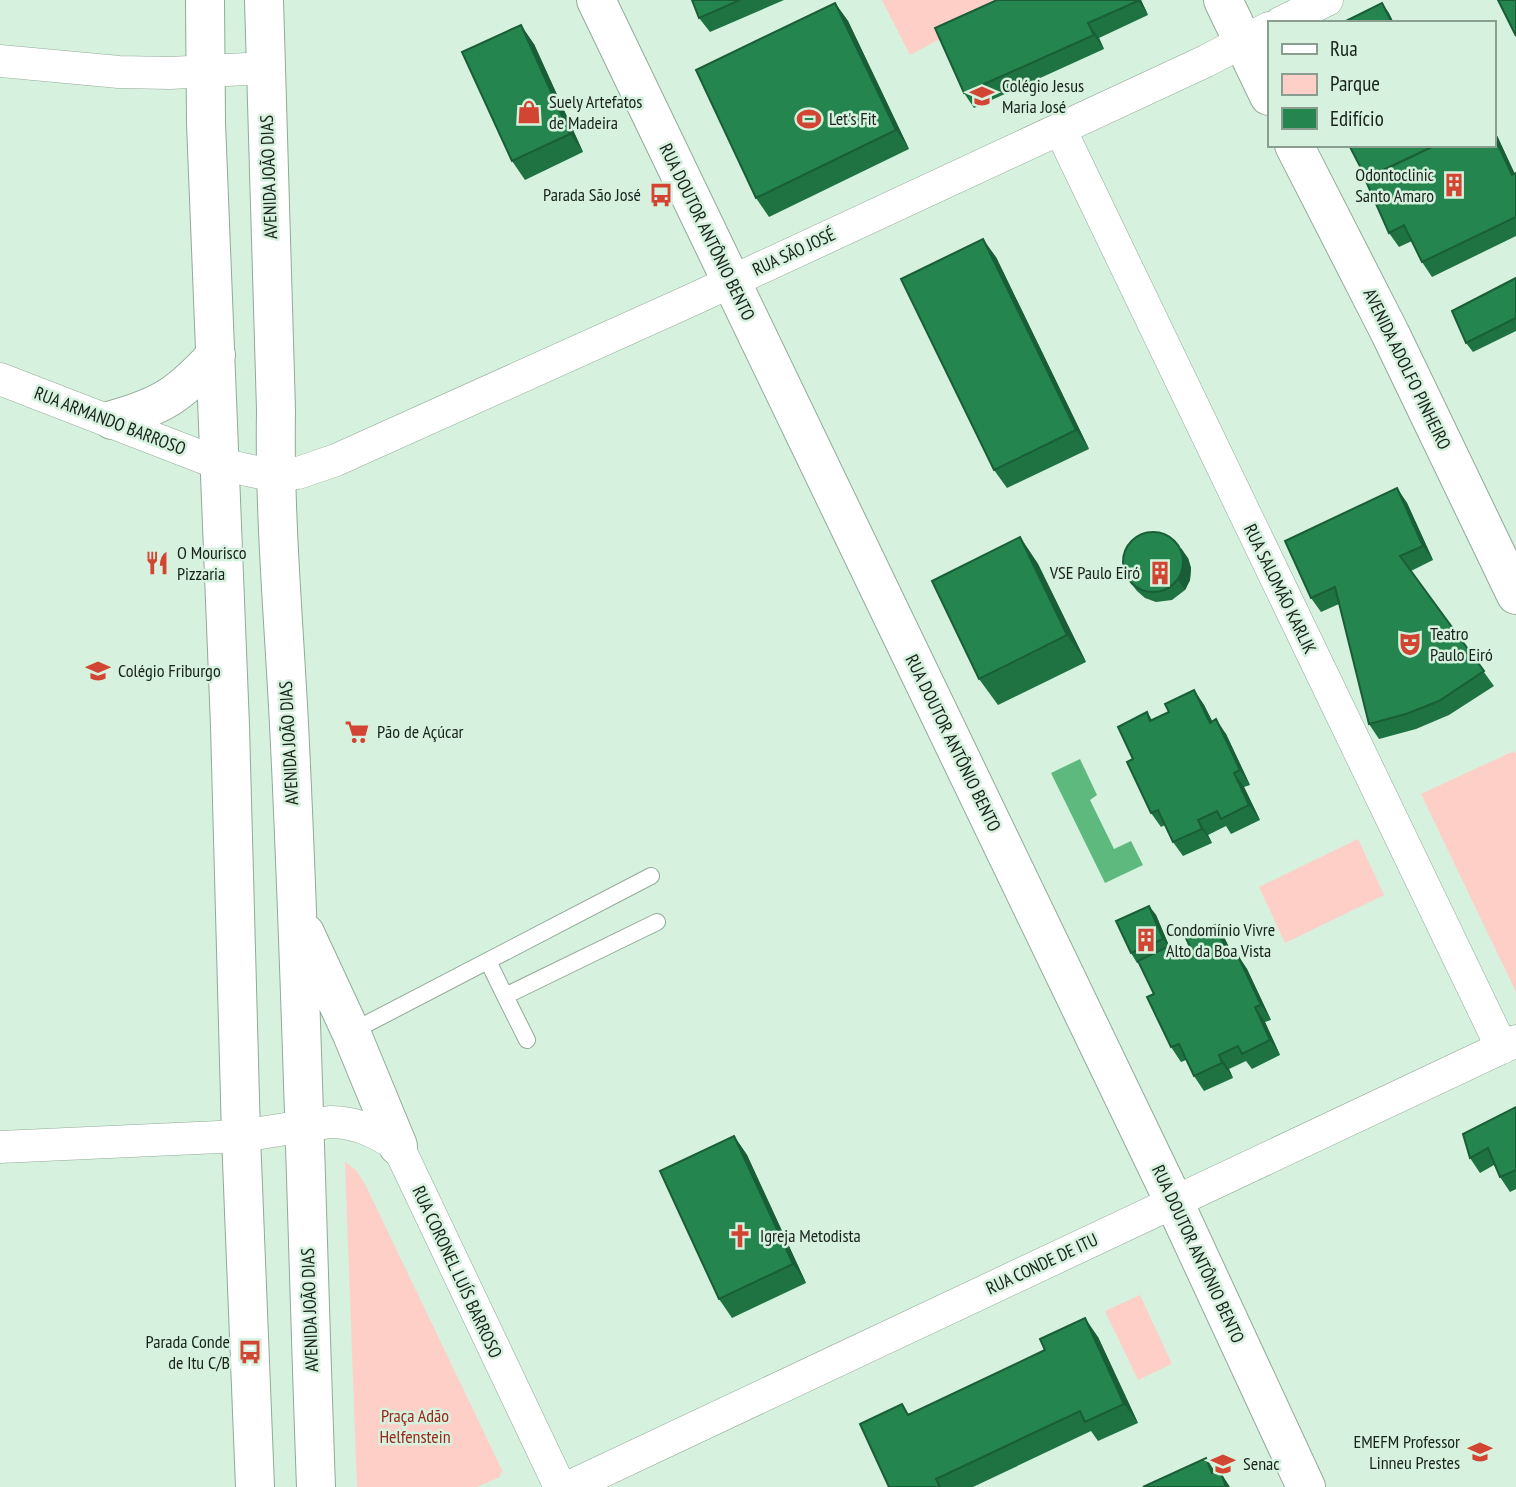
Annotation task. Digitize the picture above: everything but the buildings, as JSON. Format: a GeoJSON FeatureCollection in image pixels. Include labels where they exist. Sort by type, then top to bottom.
{"type":"FeatureCollection","features":[{"type":"Feature","properties":{"kind":"main road"},"geometry":{"type":"LineString","coordinates":[[205,0],[231,739],[241,1136],[256,1487]]}},
{"type":"Feature","properties":{"kind":"main road","name":"AVENIDA JOÃO DIAS"},"geometry":{"type":"LineString","coordinates":[[264,0],[276,410],[275,476],[290,744],[316,1487]]}},
{"type":"Feature","properties":{"kind":"main road","name":"RUA DOUTOR ANTÔNIO BENTO"},"geometry":{"type":"LineString","coordinates":[[596,0],[1174,1202],[1306,1487]]}},
{"type":"Feature","properties":{"kind":"main road"},"geometry":{"type":"LineString","coordinates":[[1223,0],[1256,35],[1268,91]]}},
{"type":"Feature","properties":{"kind":"main road","name":"AVENIDA ADOLFO PINHEIRO"},"geometry":{"type":"LineString","coordinates":[[1295,147],[1390,333],[1516,595]]}},
{"type":"Feature","properties":{"kind":"main road"},"geometry":{"type":"LineString","coordinates":[[112,420],[146,411],[165,401],[196,377],[216,355]]}},
{"type":"Feature","properties":{"kind":"main road"},"geometry":{"type":"LineString","coordinates":[[296,914],[351,1032],[398,1146]]}},
{"type":"Feature","properties":{"kind":"street"},"geometry":{"type":"LineString","coordinates":[[1284,21],[1327,0]]}},
{"type":"Feature","properties":{"kind":"street","name":"RUA SÃO JOSÉ"},"geometry":{"type":"LineString","coordinates":[[275,476],[337,460],[1060,129],[1256,35]]}},
{"type":"Feature","properties":{"kind":"street"},"geometry":{"type":"LineString","coordinates":[[0,61],[170,74],[266,68]]}},
{"type":"Feature","properties":{"kind":"street","name":"RUA SALOMÃO KARLIK"},"geometry":{"type":"LineString","coordinates":[[1060,129],[1509,1045]]}},
{"type":"Feature","properties":{"kind":"street","name":"RUA ARMANDO BARROSO"},"geometry":{"type":"LineString","coordinates":[[0,379],[112,420],[220,464],[275,476]]}},
{"type":"Feature","properties":{"kind":"street","name":"RUA CONDE DE ITU"},"geometry":{"type":"LineString","coordinates":[[569,1487],[1509,1045]]}},
{"type":"Feature","properties":{"kind":"street"},"geometry":{"type":"LineString","coordinates":[[0,1147],[241,1136],[330,1122],[344,1122],[375,1132],[398,1146]]}},
{"type":"Feature","properties":{"kind":"street","name":"RUA CORONEL LUÍS BARROSO"},"geometry":{"type":"LineString","coordinates":[[398,1146],[560,1487]]}},
{"type":"Feature","properties":{"kind":"lane"},"geometry":{"type":"LineString","coordinates":[[351,1032],[651,876]]}},
{"type":"Feature","properties":{"kind":"lane"},"geometry":{"type":"LineString","coordinates":[[505,996],[657,922]]}},
{"type":"Feature","properties":{"kind":"lane"},"geometry":{"type":"LineString","coordinates":[[488,961],[527,1040]]}},
{"type":"Feature","properties":{"kind":"green space"},"geometry":{"type":"Polygon","coordinates":[[[882,0],[1013,0],[910,55],[882,0]]]}},
{"type":"Feature","properties":{"kind":"green space"},"geometry":{"type":"Polygon","coordinates":[[[1514,751],[1516,754],[1516,992],[1421,794],[1514,751]]]}},
{"type":"Feature","properties":{"kind":"green space"},"geometry":{"type":"Polygon","coordinates":[[[1358,839],[1384,895],[1285,943],[1259,887],[1358,839]]]}},
{"type":"Feature","properties":{"kind":"green space","name":"Praça Adão Helfenstein"},"geometry":{"type":"Polygon","coordinates":[[[345,1162],[356,1170],[365,1184],[502,1470],[500,1477],[477,1487],[357,1487],[345,1162]]]}},
{"type":"Feature","properties":{"kind":"green space"},"geometry":{"type":"Polygon","coordinates":[[[1140,1295],[1172,1364],[1138,1380],[1105,1311],[1140,1295]]]}},
{"type":"Feature","properties":{"kind":"shaded area"},"geometry":{"type":"Polygon","coordinates":[[[1080,759],[1097,795],[1090,800],[1114,849],[1131,841],[1143,865],[1105,883],[1051,773],[1080,759]]]}},
{"type":"Feature","properties":{"kind":"place","name":"Colégio Jesus Maria José"},"geometry":{"type":"Point","coordinates":[982,96]}},
{"type":"Feature","properties":{"kind":"place","name":"Suely Artefatos de Madeira"},"geometry":{"type":"Point","coordinates":[529,112]}},
{"type":"Feature","properties":{"kind":"place","name":"Let's Fit"},"geometry":{"type":"Point","coordinates":[809,119]}},
{"type":"Feature","properties":{"kind":"place","name":"Odontoclinic Santo Amaro"},"geometry":{"type":"Point","coordinates":[1454,185]}},
{"type":"Feature","properties":{"kind":"place","name":"Parada São José"},"geometry":{"type":"Point","coordinates":[661,195]}},
{"type":"Feature","properties":{"kind":"place","name":"O Mourisco Pizzaria"},"geometry":{"type":"Point","coordinates":[157,563]}},
{"type":"Feature","properties":{"kind":"place","name":"VSE Paulo Eiró"},"geometry":{"type":"Point","coordinates":[1160,573]}},
{"type":"Feature","properties":{"kind":"place","name":"Teatro Paulo Eiró"},"geometry":{"type":"Point","coordinates":[1410,644]}},
{"type":"Feature","properties":{"kind":"place","name":"Colégio Friburgo"},"geometry":{"type":"Point","coordinates":[98,671]}},
{"type":"Feature","properties":{"kind":"place","name":"Pão de Açúcar"},"geometry":{"type":"Point","coordinates":[357,732]}},
{"type":"Feature","properties":{"kind":"place","name":"Condomínio Vivre Alto da Boa Vista"},"geometry":{"type":"Point","coordinates":[1146,940]}},
{"type":"Feature","properties":{"kind":"place","name":"Igreja Metodista"},"geometry":{"type":"Point","coordinates":[740,1236]}},
{"type":"Feature","properties":{"kind":"place","name":"Parada Conde de Itu C/B"},"geometry":{"type":"Point","coordinates":[250,1352]}},
{"type":"Feature","properties":{"kind":"place","name":"EMEFM Professor Linneu Prestes"},"geometry":{"type":"Point","coordinates":[1480,1452]}},
{"type":"Feature","properties":{"kind":"place","name":"Senac"},"geometry":{"type":"Point","coordinates":[1223,1464]}}]}
